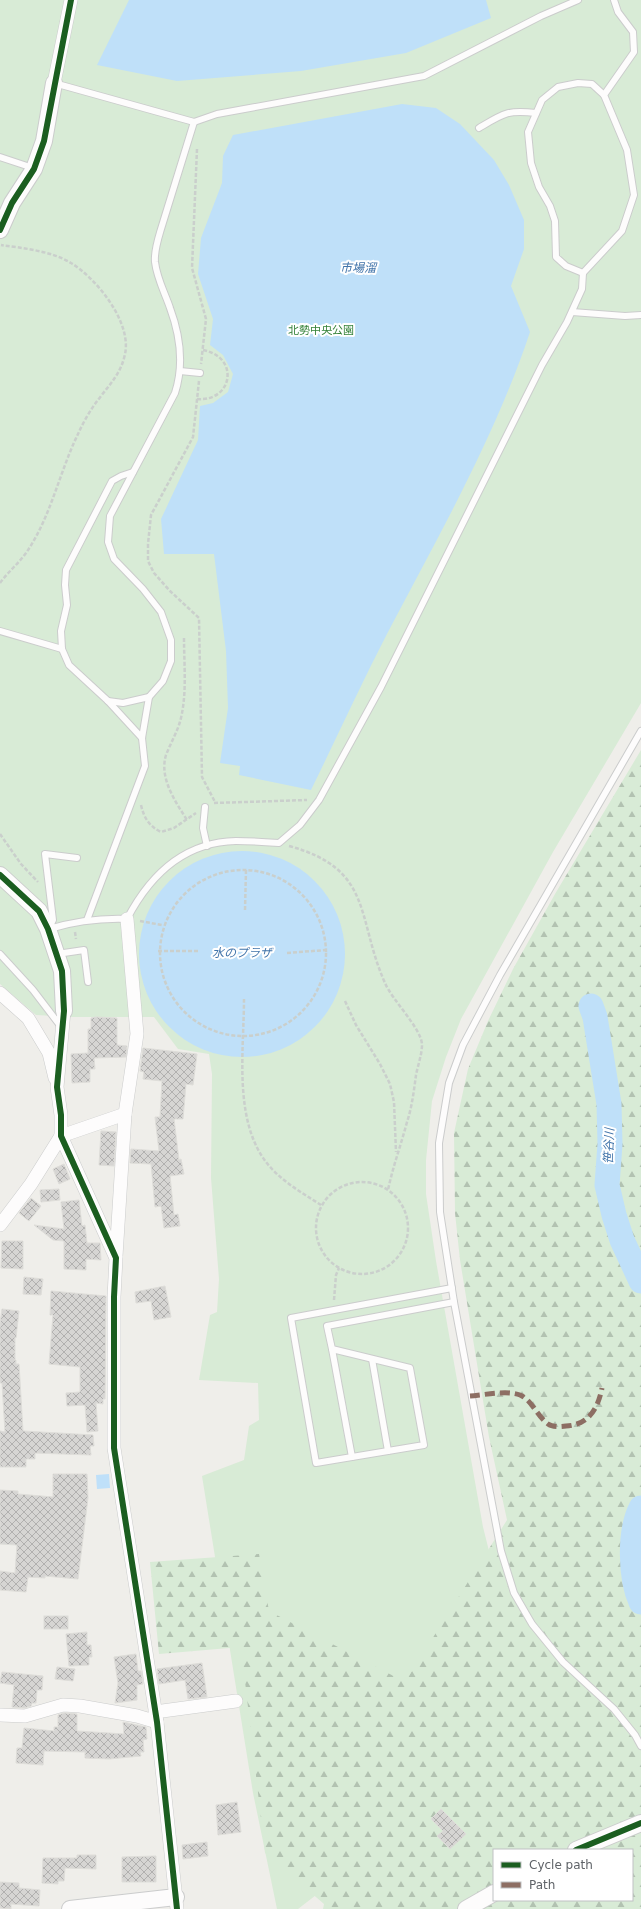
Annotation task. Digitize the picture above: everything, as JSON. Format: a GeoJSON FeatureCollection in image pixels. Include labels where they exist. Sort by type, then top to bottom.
{"type":"FeatureCollection","features":[{"type":"Feature","properties":{"kind":"street"},"geometry":{"type":"LineString","coordinates":[[0,230],[12,203],[34,169],[44,141],[71,0]]}},
{"type":"Feature","properties":{"kind":"street"},"geometry":{"type":"LineString","coordinates":[[0,875],[39,911],[48,929],[62,971],[64,1011],[57,1087]]}},
{"type":"Feature","properties":{"kind":"street"},"geometry":{"type":"LineString","coordinates":[[70,1909],[176,1903],[156,1717],[114,1448],[114,1297],[116,1258],[126,1114],[137,1034],[127,919]]}},
{"type":"Feature","properties":{"kind":"street"},"geometry":{"type":"LineString","coordinates":[[0,993],[28,1018],[49,1053],[57,1087],[61,1115],[61,1136],[116,1258]]}},
{"type":"Feature","properties":{"kind":"street"},"geometry":{"type":"LineString","coordinates":[[0,1225],[32,1184],[61,1136],[126,1114]]}},
{"type":"Feature","properties":{"kind":"street"},"geometry":{"type":"LineString","coordinates":[[0,1715],[25,1716],[63,1705],[80,1706],[137,1716],[156,1717],[236,1701]]}},
{"type":"Feature","properties":{"kind":"street"},"geometry":{"type":"LineString","coordinates":[[578,1849],[641,1823]]}},
{"type":"Feature","properties":{"kind":"street"},"geometry":{"type":"LineString","coordinates":[[466,1909],[493,1894]]}},
{"type":"Feature","properties":{"kind":"lane"},"geometry":{"type":"LineString","coordinates":[[54,83],[194,122],[217,114],[424,76],[541,16],[578,0]]}},
{"type":"Feature","properties":{"kind":"lane"},"geometry":{"type":"LineString","coordinates":[[604,94],[634,52],[633,32],[618,12],[614,0]]}},
{"type":"Feature","properties":{"kind":"lane"},"geometry":{"type":"LineString","coordinates":[[633,32],[641,30]]}},
{"type":"Feature","properties":{"kind":"lane"},"geometry":{"type":"LineString","coordinates":[[48,929],[87,920],[104,918],[127,919],[136,902],[150,883],[163,869],[180,857],[207,846],[235,841],[279,843],[300,825],[319,800],[381,687],[542,364],[572,312],[582,289],[582,273],[622,231],[634,195],[627,150],[604,94],[592,84],[578,83],[558,87],[542,100],[528,132],[531,163],[539,186],[550,206],[555,221],[556,256],[566,266],[582,273]]}},
{"type":"Feature","properties":{"kind":"lane"},"geometry":{"type":"LineString","coordinates":[[479,128],[503,113],[536,113]]}},
{"type":"Feature","properties":{"kind":"lane"},"geometry":{"type":"LineString","coordinates":[[87,920],[145,766],[142,738],[149,697],[163,681],[171,661],[171,640],[161,612],[143,589],[114,559],[108,542],[110,516],[175,393],[180,371],[177,333],[170,308],[159,280],[155,261],[159,237],[194,122]]}},
{"type":"Feature","properties":{"kind":"lane"},"geometry":{"type":"LineString","coordinates":[[0,156],[34,169]]}},
{"type":"Feature","properties":{"kind":"lane"},"geometry":{"type":"LineString","coordinates":[[572,312],[625,316],[641,315]]}},
{"type":"Feature","properties":{"kind":"lane"},"geometry":{"type":"LineString","coordinates":[[180,371],[200,373]]}},
{"type":"Feature","properties":{"kind":"lane"},"geometry":{"type":"LineString","coordinates":[[133,472],[112,481],[66,570],[65,585],[67,605],[61,631],[62,649],[69,665],[108,701],[142,738]]}},
{"type":"Feature","properties":{"kind":"lane"},"geometry":{"type":"LineString","coordinates":[[0,631],[62,649]]}},
{"type":"Feature","properties":{"kind":"lane"},"geometry":{"type":"LineString","coordinates":[[108,701],[123,704],[149,697]]}},
{"type":"Feature","properties":{"kind":"lane"},"geometry":{"type":"LineString","coordinates":[[641,731],[500,975],[464,1045],[449,1083],[439,1143],[440,1212],[454,1302],[501,1551],[514,1593],[532,1624],[563,1662],[614,1709],[635,1735],[641,1746]]}},
{"type":"Feature","properties":{"kind":"lane"},"geometry":{"type":"LineString","coordinates":[[205,807],[204,828],[207,846]]}},
{"type":"Feature","properties":{"kind":"lane"},"geometry":{"type":"LineString","coordinates":[[48,929],[53,920],[45,854],[77,858]]}},
{"type":"Feature","properties":{"kind":"lane"},"geometry":{"type":"LineString","coordinates":[[56,954],[84,950],[88,982]]}},
{"type":"Feature","properties":{"kind":"lane"},"geometry":{"type":"LineString","coordinates":[[0,954],[33,990],[63,1030]]}},
{"type":"Feature","properties":{"kind":"lane"},"geometry":{"type":"LineString","coordinates":[[332,1349],[410,1368],[424,1445],[316,1463],[291,1318],[452,1288]]}},
{"type":"Feature","properties":{"kind":"lane"},"geometry":{"type":"LineString","coordinates":[[352,1457],[327,1326],[454,1302]]}},
{"type":"Feature","properties":{"kind":"lane"},"geometry":{"type":"LineString","coordinates":[[372,1358],[388,1451]]}},
{"type":"Feature","properties":{"kind":"path"},"geometry":{"type":"LineString","coordinates":[[197,144],[192,268],[206,319],[193,437],[151,515],[148,560],[158,578],[199,618],[202,776],[215,803]]}},
{"type":"Feature","properties":{"kind":"path"},"geometry":{"type":"LineString","coordinates":[[0,245],[42,252],[70,262],[97,285],[114,308],[124,330],[126,354],[116,378],[97,401],[78,434],[48,512],[26,553],[0,583]]}},
{"type":"Feature","properties":{"kind":"path"},"geometry":{"type":"LineString","coordinates":[[197,399],[211,397],[218,394],[224,388],[228,374],[225,362],[221,358],[216,354],[203,350]]}},
{"type":"Feature","properties":{"kind":"path"},"geometry":{"type":"LineString","coordinates":[[184,638],[184,698],[181,718],[176,735],[166,756],[164,766],[170,791],[186,820]]}},
{"type":"Feature","properties":{"kind":"path"},"geometry":{"type":"LineString","coordinates":[[138,782],[141,806],[145,818],[153,828],[161,832],[174,828],[205,807],[215,803],[319,800]]}},
{"type":"Feature","properties":{"kind":"path"},"geometry":{"type":"LineString","coordinates":[[0,834],[21,864],[50,894]]}},
{"type":"Feature","properties":{"kind":"path"},"geometry":{"type":"LineString","coordinates":[[279,843],[306,850],[324,858],[340,872],[355,891],[363,909],[385,983],[393,998],[418,1030],[422,1044],[408,1122],[396,1155],[388,1190]]}},
{"type":"Feature","properties":{"kind":"path"},"geometry":{"type":"LineString","coordinates":[[232,870],[262,872],[279,878],[292,885],[303,896],[320,923],[324,934],[326,950],[324,971],[312,999],[299,1013],[284,1025],[267,1033],[244,1036],[231,1036],[214,1032],[199,1025],[186,1015],[164,976],[158,951],[163,925],[177,901],[188,889],[216,874],[232,870]]}},
{"type":"Feature","properties":{"kind":"path"},"geometry":{"type":"LineString","coordinates":[[245,910],[246,870]]}},
{"type":"Feature","properties":{"kind":"path"},"geometry":{"type":"LineString","coordinates":[[127,919],[163,925]]}},
{"type":"Feature","properties":{"kind":"path"},"geometry":{"type":"LineString","coordinates":[[287,953],[326,950]]}},
{"type":"Feature","properties":{"kind":"path"},"geometry":{"type":"LineString","coordinates":[[158,951],[198,951]]}},
{"type":"Feature","properties":{"kind":"path"},"geometry":{"type":"LineString","coordinates":[[244,999],[245,1114],[257,1149],[272,1169],[292,1186],[321,1205]]}},
{"type":"Feature","properties":{"kind":"path"},"geometry":{"type":"LineString","coordinates":[[345,1001],[356,1025],[380,1064],[390,1084],[394,1102],[396,1155]]}},
{"type":"Feature","properties":{"kind":"path"},"geometry":{"type":"LineString","coordinates":[[359,1181],[374,1183],[388,1190],[399,1200],[406,1214],[408,1230],[405,1245],[397,1258],[386,1268],[372,1273],[356,1274],[339,1268],[330,1261],[320,1249],[316,1235],[317,1219],[321,1205],[331,1193],[344,1185],[359,1181]]}},
{"type":"Feature","properties":{"kind":"path"},"geometry":{"type":"LineString","coordinates":[[334,1300],[336,1275],[339,1268]]}},
{"type":"Feature","properties":{"kind":"green space","name":"北勢中央公園"},"geometry":{"type":"Polygon","coordinates":[[[0,0],[641,0],[641,703],[553,852],[461,1019],[446,1057],[432,1101],[426,1160],[426,1194],[436,1261],[483,1527],[493,1567],[493,1850],[329,1885],[298,1909],[277,1909],[253,1793],[202,1476],[244,1460],[249,1426],[259,1420],[258,1383],[199,1380],[210,1315],[217,1312],[219,1279],[211,1178],[212,1074],[209,1054],[178,1049],[154,1017],[72,1017],[36,1015],[0,984],[0,0]]]}},
{"type":"Feature","properties":{"kind":"green space"},"geometry":{"type":"Polygon","coordinates":[[[641,750],[641,1909],[323,1909],[324,1904],[265,1853],[241,1647],[159,1654],[150,1562],[259,1554],[269,1611],[405,1682],[507,1520],[489,1437],[460,1260],[455,1213],[454,1133],[468,1069],[488,1021],[513,969],[555,894],[641,750]]]}},
{"type":"Feature","properties":{"kind":"water"},"geometry":{"type":"Polygon","coordinates":[[[129,0],[486,0],[491,18],[406,53],[301,71],[177,81],[97,65],[129,0]]]}},
{"type":"Feature","properties":{"kind":"water","name":"市場溜"},"geometry":{"type":"Polygon","coordinates":[[[402,104],[436,108],[460,124],[494,160],[509,185],[524,220],[524,249],[511,286],[530,332],[500,410],[465,485],[378,652],[311,790],[239,775],[240,766],[220,763],[228,708],[226,651],[214,554],[164,554],[161,519],[198,440],[200,406],[213,403],[228,392],[233,374],[223,355],[210,345],[213,319],[198,274],[201,238],[222,183],[223,156],[233,135],[402,104]]]}},
{"type":"Feature","properties":{"kind":"water","name":"水のプラザ"},"geometry":{"type":"Polygon","coordinates":[[[242,851],[262,853],[281,859],[290,863],[315,881],[333,906],[337,915],[343,934],[345,954],[343,974],[337,993],[333,1002],[315,1027],[290,1045],[281,1049],[262,1055],[242,1057],[222,1055],[203,1049],[194,1045],[169,1027],[151,1002],[147,993],[141,974],[139,954],[141,934],[147,915],[151,906],[169,881],[194,863],[203,859],[222,853],[242,851]]]}},
{"type":"Feature","properties":{"kind":"water"},"geometry":{"type":"Polygon","coordinates":[[[109,1474],[110,1488],[97,1489],[96,1475],[109,1474]]]}},
{"type":"Feature","properties":{"kind":"building"},"geometry":{"type":"Polygon","coordinates":[[[91,1018],[117,1018],[117,1045],[127,1046],[126,1057],[94,1058],[95,1069],[90,1069],[90,1082],[72,1083],[71,1054],[88,1053],[88,1029],[91,1029],[91,1018]]]}},
{"type":"Feature","properties":{"kind":"building"},"geometry":{"type":"Polygon","coordinates":[[[143,1048],[197,1054],[193,1085],[186,1084],[183,1119],[174,1119],[179,1160],[181,1159],[184,1174],[170,1176],[174,1215],[178,1214],[180,1226],[164,1228],[161,1206],[155,1207],[151,1164],[130,1163],[131,1149],[159,1151],[155,1117],[160,1117],[162,1081],[143,1079],[144,1072],[140,1071],[143,1048]]]}},
{"type":"Feature","properties":{"kind":"building"},"geometry":{"type":"Polygon","coordinates":[[[101,1131],[116,1132],[114,1166],[99,1165],[101,1131]]]}},
{"type":"Feature","properties":{"kind":"building"},"geometry":{"type":"Polygon","coordinates":[[[64,1164],[70,1179],[59,1184],[53,1169],[64,1164]]]}},
{"type":"Feature","properties":{"kind":"building"},"geometry":{"type":"Polygon","coordinates":[[[59,1189],[60,1200],[41,1202],[40,1190],[59,1189]]]}},
{"type":"Feature","properties":{"kind":"building"},"geometry":{"type":"Polygon","coordinates":[[[31,1198],[41,1206],[29,1221],[19,1213],[31,1198]]]}},
{"type":"Feature","properties":{"kind":"building"},"geometry":{"type":"Polygon","coordinates":[[[79,1200],[82,1226],[85,1225],[87,1243],[100,1243],[101,1260],[86,1259],[86,1270],[64,1269],[64,1241],[53,1240],[34,1225],[64,1229],[61,1202],[79,1200]]]}},
{"type":"Feature","properties":{"kind":"building"},"geometry":{"type":"Polygon","coordinates":[[[2,1241],[23,1241],[23,1269],[1,1268],[2,1241]]]}},
{"type":"Feature","properties":{"kind":"building"},"geometry":{"type":"Polygon","coordinates":[[[24,1277],[43,1279],[41,1295],[23,1294],[24,1277]]]}},
{"type":"Feature","properties":{"kind":"building"},"geometry":{"type":"Polygon","coordinates":[[[165,1286],[171,1317],[154,1320],[151,1301],[136,1303],[135,1292],[165,1286]]]}},
{"type":"Feature","properties":{"kind":"building"},"geometry":{"type":"Polygon","coordinates":[[[51,1291],[106,1296],[105,1399],[103,1399],[103,1404],[96,1403],[98,1431],[87,1432],[85,1405],[67,1406],[66,1393],[80,1392],[80,1367],[49,1364],[53,1315],[50,1315],[51,1291]]]}},
{"type":"Feature","properties":{"kind":"building"},"geometry":{"type":"Polygon","coordinates":[[[2,1309],[19,1311],[16,1338],[15,1337],[15,1360],[16,1364],[19,1364],[23,1431],[93,1435],[94,1446],[90,1446],[91,1455],[35,1453],[35,1459],[26,1459],[26,1467],[0,1467],[0,1431],[5,1432],[2,1383],[0,1383],[0,1323],[2,1309]]]}},
{"type":"Feature","properties":{"kind":"building"},"geometry":{"type":"Polygon","coordinates":[[[53,1474],[87,1474],[88,1498],[78,1579],[45,1576],[45,1578],[28,1577],[26,1592],[0,1590],[0,1571],[15,1573],[17,1545],[0,1544],[0,1490],[18,1491],[18,1494],[53,1497],[53,1474]]]}},
{"type":"Feature","properties":{"kind":"building"},"geometry":{"type":"Polygon","coordinates":[[[44,1616],[68,1616],[68,1629],[44,1629],[44,1616]]]}},
{"type":"Feature","properties":{"kind":"building"},"geometry":{"type":"Polygon","coordinates":[[[87,1632],[87,1645],[91,1645],[92,1657],[89,1657],[89,1665],[69,1666],[66,1634],[87,1632]]]}},
{"type":"Feature","properties":{"kind":"building"},"geometry":{"type":"Polygon","coordinates":[[[136,1654],[138,1671],[141,1671],[143,1684],[137,1685],[137,1700],[115,1703],[118,1683],[114,1657],[136,1654]]]}},
{"type":"Feature","properties":{"kind":"building"},"geometry":{"type":"Polygon","coordinates":[[[202,1663],[207,1697],[188,1699],[185,1680],[159,1684],[157,1669],[202,1663]]]}},
{"type":"Feature","properties":{"kind":"building"},"geometry":{"type":"Polygon","coordinates":[[[57,1667],[75,1669],[73,1681],[55,1679],[57,1667]]]}},
{"type":"Feature","properties":{"kind":"building"},"geometry":{"type":"Polygon","coordinates":[[[2,1672],[43,1676],[42,1690],[37,1690],[36,1703],[32,1703],[31,1706],[24,1708],[12,1707],[14,1685],[0,1683],[2,1672]]]}},
{"type":"Feature","properties":{"kind":"building"},"geometry":{"type":"Polygon","coordinates":[[[64,1713],[77,1714],[77,1731],[124,1734],[123,1722],[146,1727],[147,1739],[143,1740],[144,1752],[140,1752],[141,1756],[109,1759],[85,1758],[85,1752],[44,1751],[43,1765],[16,1763],[17,1748],[22,1748],[24,1728],[54,1731],[54,1727],[58,1727],[58,1715],[64,1713]]]}},
{"type":"Feature","properties":{"kind":"building"},"geometry":{"type":"Polygon","coordinates":[[[237,1802],[241,1832],[218,1835],[216,1805],[237,1802]]]}},
{"type":"Feature","properties":{"kind":"building"},"geometry":{"type":"Polygon","coordinates":[[[441,1809],[466,1834],[450,1849],[437,1836],[443,1831],[431,1819],[441,1809]]]}},
{"type":"Feature","properties":{"kind":"building"},"geometry":{"type":"Polygon","coordinates":[[[207,1842],[208,1856],[183,1859],[182,1845],[207,1842]]]}},
{"type":"Feature","properties":{"kind":"building"},"geometry":{"type":"Polygon","coordinates":[[[77,1855],[96,1855],[96,1869],[65,1868],[64,1881],[58,1881],[58,1884],[42,1883],[43,1858],[77,1858],[77,1855]]]}},
{"type":"Feature","properties":{"kind":"building"},"geometry":{"type":"Polygon","coordinates":[[[156,1856],[156,1882],[122,1882],[122,1857],[156,1856]]]}},
{"type":"Feature","properties":{"kind":"building"},"geometry":{"type":"Polygon","coordinates":[[[0,1882],[19,1883],[19,1888],[40,1890],[39,1906],[11,1904],[11,1909],[0,1908],[0,1882]]]}},
{"type":"Feature","properties":{"kind":"waterway","name":"笹谷川"},"geometry":{"type":"LineString","coordinates":[[591,1006],[595,1017],[609,1104],[610,1144],[607,1185],[622,1240],[641,1281]]}},
{"type":"Feature","properties":{"kind":"waterway","name":"笹谷川"},"geometry":{"type":"LineString","coordinates":[[641,1508],[634,1529],[632,1555],[637,1592],[641,1602]]}},
{"type":"Feature","properties":{"kind":"marked path"},"geometry":{"type":"LineString","coordinates":[[470,1396],[502,1393],[520,1395],[531,1404],[544,1421],[550,1425],[561,1427],[574,1425],[586,1419],[595,1409],[602,1388]]}},
{"type":"Feature","properties":{"kind":"cycle path"},"geometry":{"type":"LineString","coordinates":[[0,230],[12,203],[34,169],[44,141],[71,0]]}},
{"type":"Feature","properties":{"kind":"cycle path"},"geometry":{"type":"LineString","coordinates":[[0,875],[39,911],[48,929],[62,971],[64,1011],[57,1087],[61,1115],[61,1136],[116,1258],[114,1297],[114,1448],[157,1722],[177,1909]]}},
{"type":"Feature","properties":{"kind":"cycle path"},"geometry":{"type":"LineString","coordinates":[[578,1849],[641,1823]]}}]}
